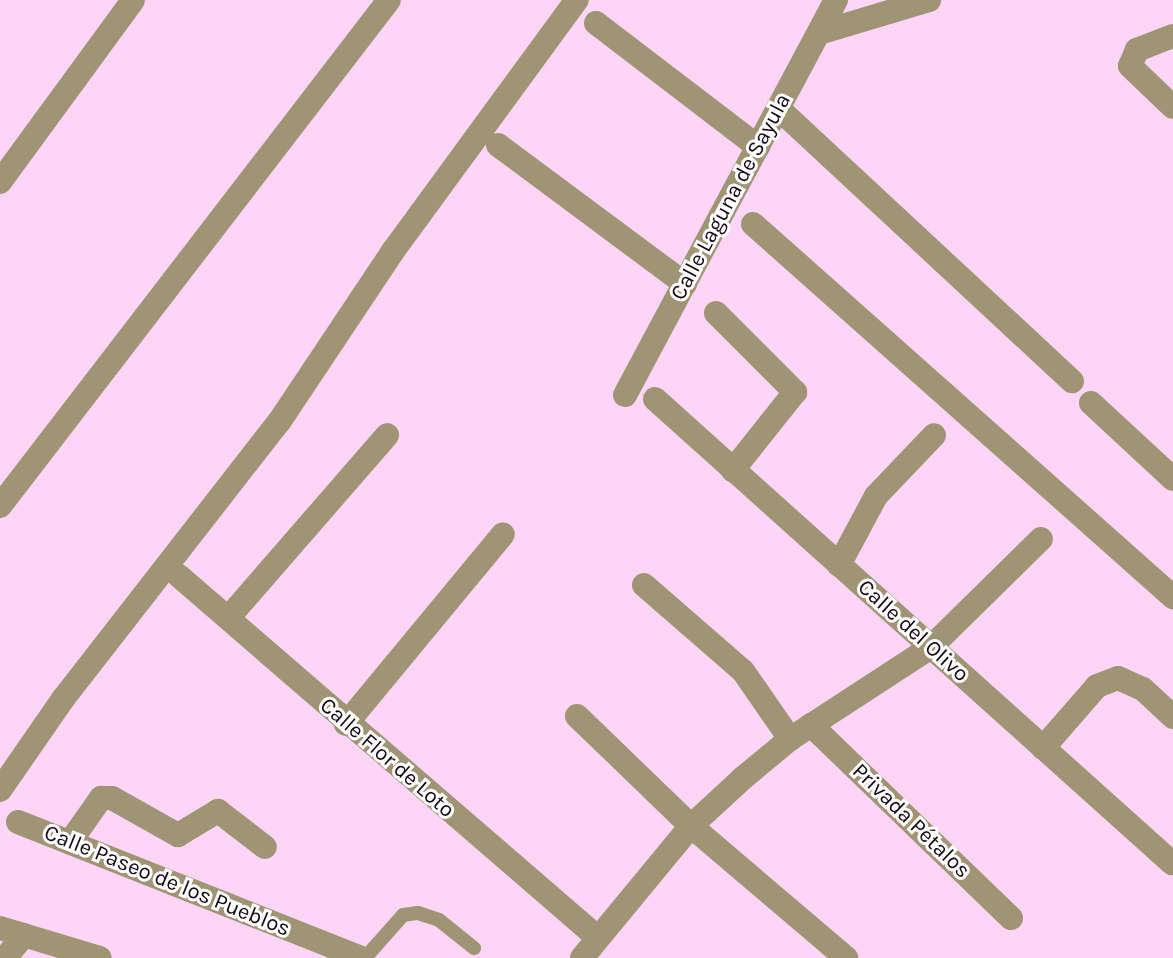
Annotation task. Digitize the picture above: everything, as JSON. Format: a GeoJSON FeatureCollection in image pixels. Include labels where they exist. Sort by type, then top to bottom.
{"type":"FeatureCollection","features":[{"type":"Feature","properties":{"kind":"street"},"geometry":{"type":"LineString","coordinates":[[0,182],[133,0]]}},
{"type":"Feature","properties":{"kind":"street"},"geometry":{"type":"LineString","coordinates":[[0,506],[389,0]]}},
{"type":"Feature","properties":{"kind":"street"},"geometry":{"type":"LineString","coordinates":[[0,790],[63,699],[279,422],[393,251],[577,0]]}},
{"type":"Feature","properties":{"kind":"street","name":"Calle Laguna de Sayula"},"geometry":{"type":"LineString","coordinates":[[625,395],[836,0]]}},
{"type":"Feature","properties":{"kind":"street"},"geometry":{"type":"LineString","coordinates":[[819,33],[929,0]]}},
{"type":"Feature","properties":{"kind":"street"},"geometry":{"type":"LineString","coordinates":[[596,23],[758,147]]}},
{"type":"Feature","properties":{"kind":"street"},"geometry":{"type":"LineString","coordinates":[[1173,36],[1137,50],[1130,66],[1173,107]]}},
{"type":"Feature","properties":{"kind":"street"},"geometry":{"type":"LineString","coordinates":[[779,109],[1072,381]]}},
{"type":"Feature","properties":{"kind":"street"},"geometry":{"type":"LineString","coordinates":[[498,145],[685,284]]}},
{"type":"Feature","properties":{"kind":"street"},"geometry":{"type":"LineString","coordinates":[[753,224],[1173,597]]}},
{"type":"Feature","properties":{"kind":"street"},"geometry":{"type":"LineString","coordinates":[[716,313],[795,392],[733,470]]}},
{"type":"Feature","properties":{"kind":"street","name":"Calle del Olivo"},"geometry":{"type":"LineString","coordinates":[[655,399],[1172,863]]}},
{"type":"Feature","properties":{"kind":"street"},"geometry":{"type":"LineString","coordinates":[[1091,403],[1173,479]]}},
{"type":"Feature","properties":{"kind":"street"},"geometry":{"type":"LineString","coordinates":[[229,617],[387,435]]}},
{"type":"Feature","properties":{"kind":"street"},"geometry":{"type":"LineString","coordinates":[[839,565],[876,496],[934,435]]}},
{"type":"Feature","properties":{"kind":"street"},"geometry":{"type":"LineString","coordinates":[[346,724],[503,534]]}},
{"type":"Feature","properties":{"kind":"street"},"geometry":{"type":"LineString","coordinates":[[582,958],[691,826],[790,739],[931,647],[1041,539]]}},
{"type":"Feature","properties":{"kind":"street","name":"Calle Flor de Loto"},"geometry":{"type":"LineString","coordinates":[[179,576],[229,617],[346,724],[597,937]]}},
{"type":"Feature","properties":{"kind":"street"},"geometry":{"type":"LineString","coordinates":[[644,585],[743,671],[790,739]]}},
{"type":"Feature","properties":{"kind":"street"},"geometry":{"type":"LineString","coordinates":[[1043,748],[1097,686],[1118,678],[1143,689],[1173,717]]}},
{"type":"Feature","properties":{"kind":"street"},"geometry":{"type":"LineString","coordinates":[[577,716],[691,826],[846,958]]}},
{"type":"Feature","properties":{"kind":"street","name":"Privada Pétalos"},"geometry":{"type":"LineString","coordinates":[[811,725],[1011,918]]}},
{"type":"Feature","properties":{"kind":"street"},"geometry":{"type":"LineString","coordinates":[[70,842],[101,798],[112,798],[178,835],[218,811],[265,847]]}},
{"type":"Feature","properties":{"kind":"street","name":"Calle Paseo de los Pueblos"},"geometry":{"type":"LineString","coordinates":[[18,822],[363,958]]}},
{"type":"Feature","properties":{"kind":"street"},"geometry":{"type":"LineString","coordinates":[[0,928],[100,958]]}},
{"type":"Feature","properties":{"kind":"street"},"geometry":{"type":"LineString","coordinates":[[5,958],[24,935]]}},
{"type":"Feature","properties":{"kind":"lane"},"geometry":{"type":"LineString","coordinates":[[363,958],[403,915],[418,913],[439,920],[474,948]]}}]}
